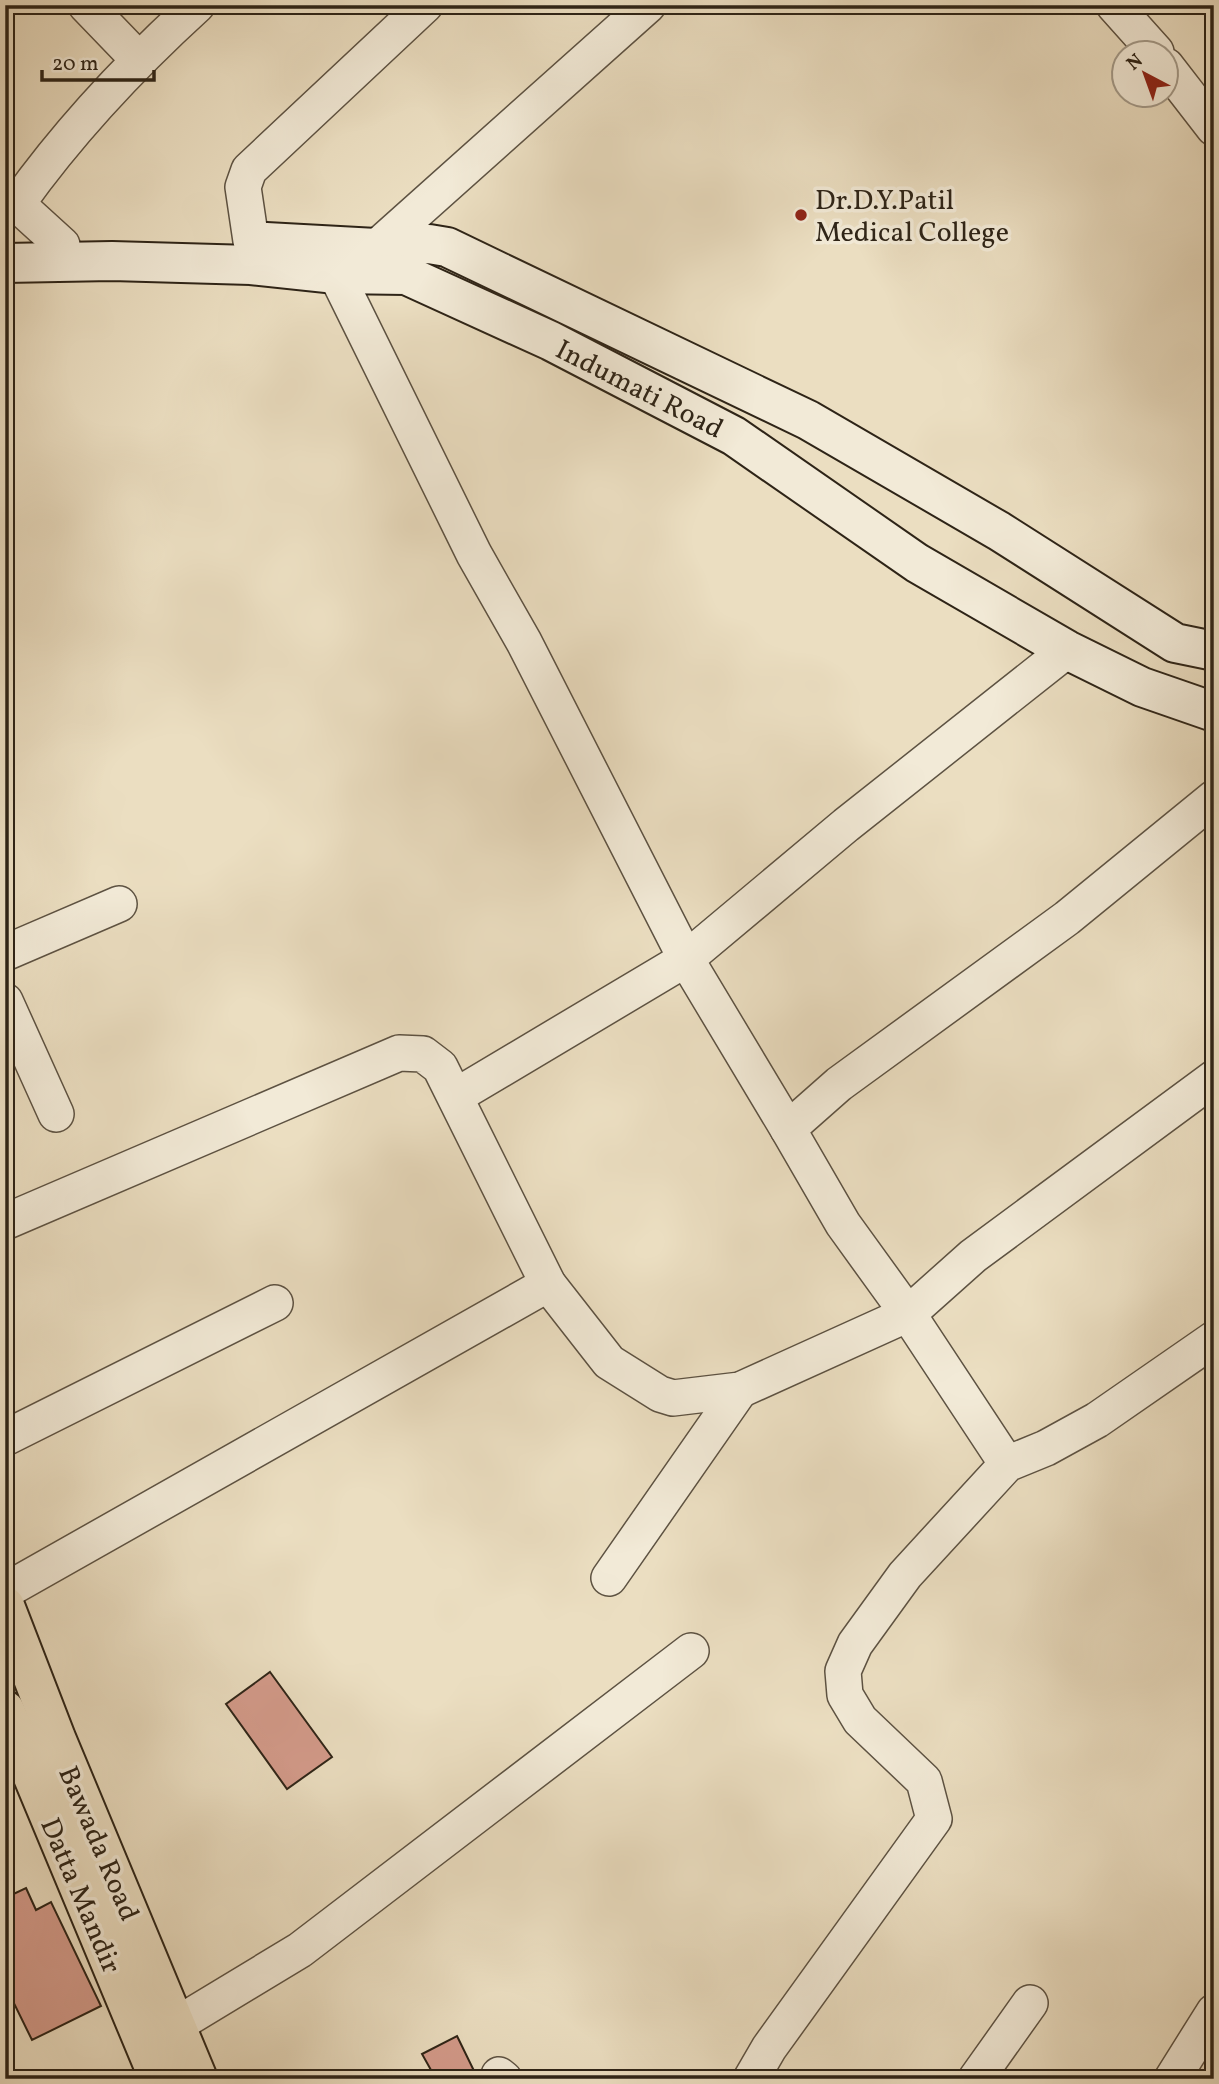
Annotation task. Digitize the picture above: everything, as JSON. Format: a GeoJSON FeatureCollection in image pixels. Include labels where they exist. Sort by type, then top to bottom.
{"type":"FeatureCollection","features":[{"type":"Feature","properties":{"kind":"main road","name":"Indumati Road"},"geometry":{"type":"LineString","coordinates":[[5,247],[251,241],[376,248],[429,244],[447,247],[615,325],[808,420],[999,531],[1175,643],[1214,651]]}},
{"type":"Feature","properties":{"kind":"main road","name":"Indumati Road"},"geometry":{"type":"LineString","coordinates":[[5,263],[112,261],[251,265],[336,274],[407,275],[551,341],[734,436],[917,563],[1067,650],[1142,687],[1213,713]]}},
{"type":"Feature","properties":{"kind":"main road","name":"Bawada Road"},"geometry":{"type":"LineString","coordinates":[[5,1606],[56,1738],[198,2079]]}},
{"type":"Feature","properties":{"kind":"main road","name":"Datta Mandir"},"geometry":{"type":"LineString","coordinates":[[5,1710],[159,2079]]}},
{"type":"Feature","properties":{"kind":"street"},"geometry":{"type":"LineString","coordinates":[[86,5],[138,59]]}},
{"type":"Feature","properties":{"kind":"street"},"geometry":{"type":"LineString","coordinates":[[62,245],[11,198],[42,168],[138,59],[197,5]]}},
{"type":"Feature","properties":{"kind":"street"},"geometry":{"type":"LineString","coordinates":[[251,241],[243,187],[249,170],[260,156],[425,5]]}},
{"type":"Feature","properties":{"kind":"street"},"geometry":{"type":"LineString","coordinates":[[376,248],[648,5]]}},
{"type":"Feature","properties":{"kind":"street"},"geometry":{"type":"LineString","coordinates":[[1114,5],[1143,38]]}},
{"type":"Feature","properties":{"kind":"street"},"geometry":{"type":"LineString","coordinates":[[1180,83],[1214,128]]}},
{"type":"Feature","properties":{"kind":"street"},"geometry":{"type":"LineString","coordinates":[[336,274],[474,554],[524,642],[686,959],[843,1224],[908,1314],[1007,1464]]}},
{"type":"Feature","properties":{"kind":"street"},"geometry":{"type":"LineString","coordinates":[[456,1096],[686,959],[846,825],[1067,650]]}},
{"type":"Feature","properties":{"kind":"street"},"geometry":{"type":"LineString","coordinates":[[788,1129],[839,1084],[1067,918],[1214,798]]}},
{"type":"Feature","properties":{"kind":"street"},"geometry":{"type":"LineString","coordinates":[[5,953],[119,904]]}},
{"type":"Feature","properties":{"kind":"street"},"geometry":{"type":"LineString","coordinates":[[5,1001],[56,1114]]}},
{"type":"Feature","properties":{"kind":"street"},"geometry":{"type":"LineString","coordinates":[[5,1222],[399,1053],[422,1054],[440,1067],[456,1096],[548,1284],[609,1362],[660,1394],[673,1398],[691,1398],[740,1390],[908,1314],[974,1256],[1214,1078]]}},
{"type":"Feature","properties":{"kind":"street"},"geometry":{"type":"LineString","coordinates":[[5,1591],[548,1284]]}},
{"type":"Feature","properties":{"kind":"street"},"geometry":{"type":"LineString","coordinates":[[5,1438],[275,1303]]}},
{"type":"Feature","properties":{"kind":"street"},"geometry":{"type":"LineString","coordinates":[[751,2079],[769,2048],[934,1819],[924,1781],[860,1720],[845,1695],[843,1671],[855,1644],[905,1575],[1007,1464],[1046,1448],[1097,1420],[1214,1339]]}},
{"type":"Feature","properties":{"kind":"street"},"geometry":{"type":"LineString","coordinates":[[609,1578],[740,1390]]}},
{"type":"Feature","properties":{"kind":"street"},"geometry":{"type":"LineString","coordinates":[[176,2025],[300,1950],[691,1651]]}},
{"type":"Feature","properties":{"kind":"street"},"geometry":{"type":"LineString","coordinates":[[976,2079],[1030,2003]]}},
{"type":"Feature","properties":{"kind":"street"},"geometry":{"type":"LineString","coordinates":[[1172,2079],[1214,2012]]}},
{"type":"Feature","properties":{"kind":"building"},"geometry":{"type":"Polygon","coordinates":[[[270,1672],[332,1757],[287,1789],[226,1704],[270,1672]]]}},
{"type":"Feature","properties":{"kind":"building"},"geometry":{"type":"Polygon","coordinates":[[[26,1888],[36,1910],[51,1902],[101,2006],[32,2040],[5,1985],[5,1898],[26,1888]]]}},
{"type":"Feature","properties":{"kind":"building"},"geometry":{"type":"Polygon","coordinates":[[[457,2036],[478,2079],[436,2079],[422,2054],[457,2036]]]}},
{"type":"Feature","properties":{"kind":"place","name":"Dr.D.Y.Patil Medical College"},"geometry":{"type":"Point","coordinates":[801,215]}}]}
